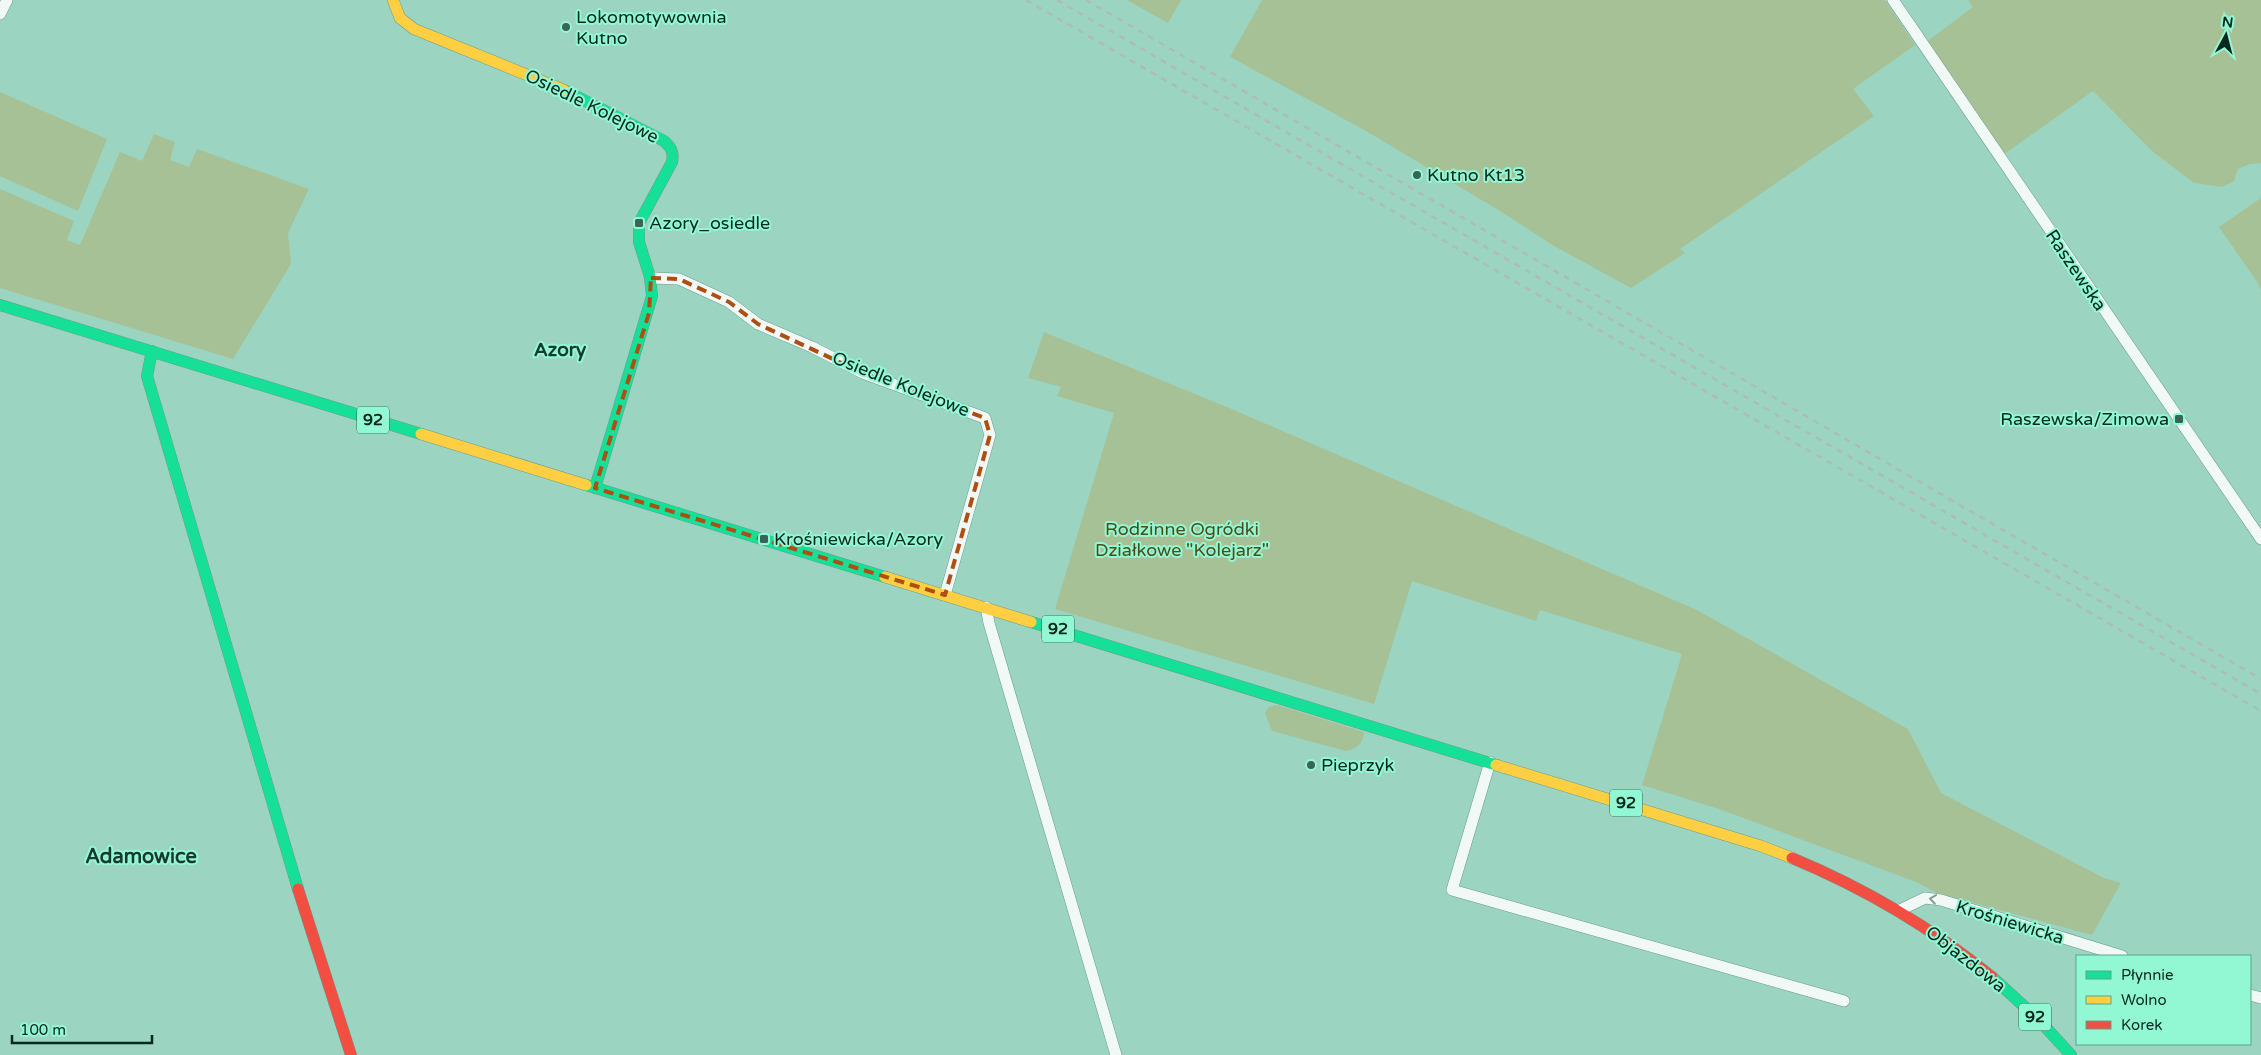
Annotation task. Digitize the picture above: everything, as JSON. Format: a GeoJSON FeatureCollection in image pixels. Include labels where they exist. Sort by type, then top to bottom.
{"type":"FeatureCollection","features":[{"type":"Feature","properties":{"kind":"main road","name":"Osiedle Kolejowe"},"geometry":{"type":"LineString","coordinates":[[393,0],[402,22],[414,30],[550,84],[671,146],[672,162],[639,223],[637,233],[651,278],[652,296],[649,313],[595,488]]}},
{"type":"Feature","properties":{"kind":"main road","name":"92"},"geometry":{"type":"LineString","coordinates":[[0,305],[1761,846],[1835,876],[1900,910]]}},
{"type":"Feature","properties":{"kind":"main road"},"geometry":{"type":"LineString","coordinates":[[152,351],[147,376],[287,856],[351,1055]]}},
{"type":"Feature","properties":{"kind":"main road","name":"Objazdowa"},"geometry":{"type":"LineString","coordinates":[[1900,910],[1950,943],[1997,981],[2038,1019],[2071,1055]]}},
{"type":"Feature","properties":{"kind":"street"},"geometry":{"type":"LineString","coordinates":[[0,14],[7,0]]}},
{"type":"Feature","properties":{"kind":"street","name":"Raszewska"},"geometry":{"type":"LineString","coordinates":[[1893,0],[2261,538]]}},
{"type":"Feature","properties":{"kind":"street","name":"Osiedle Kolejowe"},"geometry":{"type":"LineString","coordinates":[[651,278],[679,279],[729,302],[758,324],[812,347],[863,373],[985,418],[990,435],[945,595]]}},
{"type":"Feature","properties":{"kind":"street"},"geometry":{"type":"LineString","coordinates":[[986,607],[989,623],[1116,1055]]}},
{"type":"Feature","properties":{"kind":"street"},"geometry":{"type":"LineString","coordinates":[[1490,762],[1452,890],[1844,1001]]}},
{"type":"Feature","properties":{"kind":"street","name":"Krośniewicka"},"geometry":{"type":"LineString","coordinates":[[1900,910],[1925,898],[1941,900],[2119,955]]}},
{"type":"Feature","properties":{"kind":"highlighted area"},"geometry":{"type":"Polygon","coordinates":[[[651,278],[679,279],[729,302],[758,324],[863,373],[985,418],[990,435],[945,595],[595,488],[649,313],[651,278]]]}},
{"type":"Feature","properties":{"kind":"green space"},"geometry":{"type":"Polygon","coordinates":[[[1127,0],[1181,0],[1168,23],[1127,0]]]}},
{"type":"Feature","properties":{"kind":"green space"},"geometry":{"type":"Polygon","coordinates":[[[1262,0],[1885,0],[1915,45],[1853,89],[1874,116],[1680,249],[1685,253],[1631,288],[1554,246],[1500,211],[1366,131],[1230,57],[1262,0]]]}},
{"type":"Feature","properties":{"kind":"green space"},"geometry":{"type":"Polygon","coordinates":[[[1968,0],[2261,0],[2261,163],[2250,164],[2238,169],[2234,181],[2222,187],[2194,183],[2152,151],[2093,91],[2003,155],[1925,43],[1973,7],[1968,0]]]}},
{"type":"Feature","properties":{"kind":"green space"},"geometry":{"type":"Polygon","coordinates":[[[0,92],[107,139],[78,211],[0,176],[0,92]]]}},
{"type":"Feature","properties":{"kind":"green space"},"geometry":{"type":"Polygon","coordinates":[[[154,134],[175,142],[170,160],[189,167],[197,149],[309,189],[288,233],[291,264],[233,359],[0,288],[0,189],[74,221],[67,240],[80,245],[120,152],[142,161],[154,134]]]}},
{"type":"Feature","properties":{"kind":"green space"},"geometry":{"type":"Polygon","coordinates":[[[2261,198],[2261,291],[2258,283],[2219,227],[2261,198]]]}},
{"type":"Feature","properties":{"kind":"green space","name":"Rodzinne Ogródki Działkowe \"Kolejarz\""},"geometry":{"type":"Polygon","coordinates":[[[1044,332],[1234,410],[1697,610],[1908,729],[1941,793],[2104,878],[2121,883],[2092,935],[1937,893],[1916,882],[1719,809],[1642,785],[1682,654],[1540,610],[1536,621],[1412,581],[1374,704],[1055,609],[1114,413],[1057,396],[1061,387],[1028,378],[1044,332]]]}},
{"type":"Feature","properties":{"kind":"green space"},"geometry":{"type":"Polygon","coordinates":[[[1277,705],[1364,732],[1361,743],[1353,749],[1346,751],[1272,731],[1265,713],[1269,707],[1277,705]]]}},
{"type":"Feature","properties":{"kind":"railway"},"geometry":{"type":"LineString","coordinates":[[1026,0],[2261,711]]}},
{"type":"Feature","properties":{"kind":"railway"},"geometry":{"type":"LineString","coordinates":[[1057,0],[2261,694]]}},
{"type":"Feature","properties":{"kind":"railway"},"geometry":{"type":"LineString","coordinates":[[1086,0],[2261,679]]}},
{"type":"Feature","properties":{"kind":"traffic: fast"},"geometry":{"type":"LineString","coordinates":[[564,90],[664,141],[673,155],[672,162],[639,223],[639,242],[650,277],[652,296],[595,488]]}},
{"type":"Feature","properties":{"kind":"traffic: fast"},"geometry":{"type":"LineString","coordinates":[[0,305],[421,434]]}},
{"type":"Feature","properties":{"kind":"traffic: fast"},"geometry":{"type":"LineString","coordinates":[[152,351],[147,376],[298,889]]}},
{"type":"Feature","properties":{"kind":"traffic: fast"},"geometry":{"type":"LineString","coordinates":[[586,485],[885,577]]}},
{"type":"Feature","properties":{"kind":"traffic: fast"},"geometry":{"type":"LineString","coordinates":[[1031,622],[1496,765]]}},
{"type":"Feature","properties":{"kind":"traffic: fast"},"geometry":{"type":"LineString","coordinates":[[1992,977],[2038,1019],[2071,1055]]}},
{"type":"Feature","properties":{"kind":"traffic: slow"},"geometry":{"type":"LineString","coordinates":[[393,0],[400,18],[414,29],[564,90]]}},
{"type":"Feature","properties":{"kind":"traffic: slow"},"geometry":{"type":"LineString","coordinates":[[421,434],[586,485]]}},
{"type":"Feature","properties":{"kind":"traffic: slow"},"geometry":{"type":"LineString","coordinates":[[885,577],[1031,622]]}},
{"type":"Feature","properties":{"kind":"traffic: slow"},"geometry":{"type":"LineString","coordinates":[[1496,765],[1761,846],[1792,858]]}},
{"type":"Feature","properties":{"kind":"traffic: jam"},"geometry":{"type":"LineString","coordinates":[[1792,858],[1845,882],[1896,910],[1946,942],[1992,977]]}},
{"type":"Feature","properties":{"kind":"traffic: jam"},"geometry":{"type":"LineString","coordinates":[[298,889],[351,1055]]}},
{"type":"Feature","properties":{"kind":"place","name":"Lokomotywownia Kutno"},"geometry":{"type":"Point","coordinates":[566,27]}},
{"type":"Feature","properties":{"kind":"place","name":"Kutno Kt13"},"geometry":{"type":"Point","coordinates":[1417,175]}},
{"type":"Feature","properties":{"kind":"place","name":"Azory_osiedle"},"geometry":{"type":"Point","coordinates":[639,223]}},
{"type":"Feature","properties":{"kind":"place","name":"Raszewska/Zimowa"},"geometry":{"type":"Point","coordinates":[2179,419]}},
{"type":"Feature","properties":{"kind":"place","name":"Krośniewicka/Azory"},"geometry":{"type":"Point","coordinates":[764,539]}},
{"type":"Feature","properties":{"kind":"place","name":"Pieprzyk"},"geometry":{"type":"Point","coordinates":[1311,765]}},
{"type":"Feature","properties":{"kind":"district","name":"Azory"},"geometry":{"type":"Point","coordinates":[560,350]}},
{"type":"Feature","properties":{"kind":"district","name":"Adamowice"},"geometry":{"type":"Point","coordinates":[141,857]}}]}
